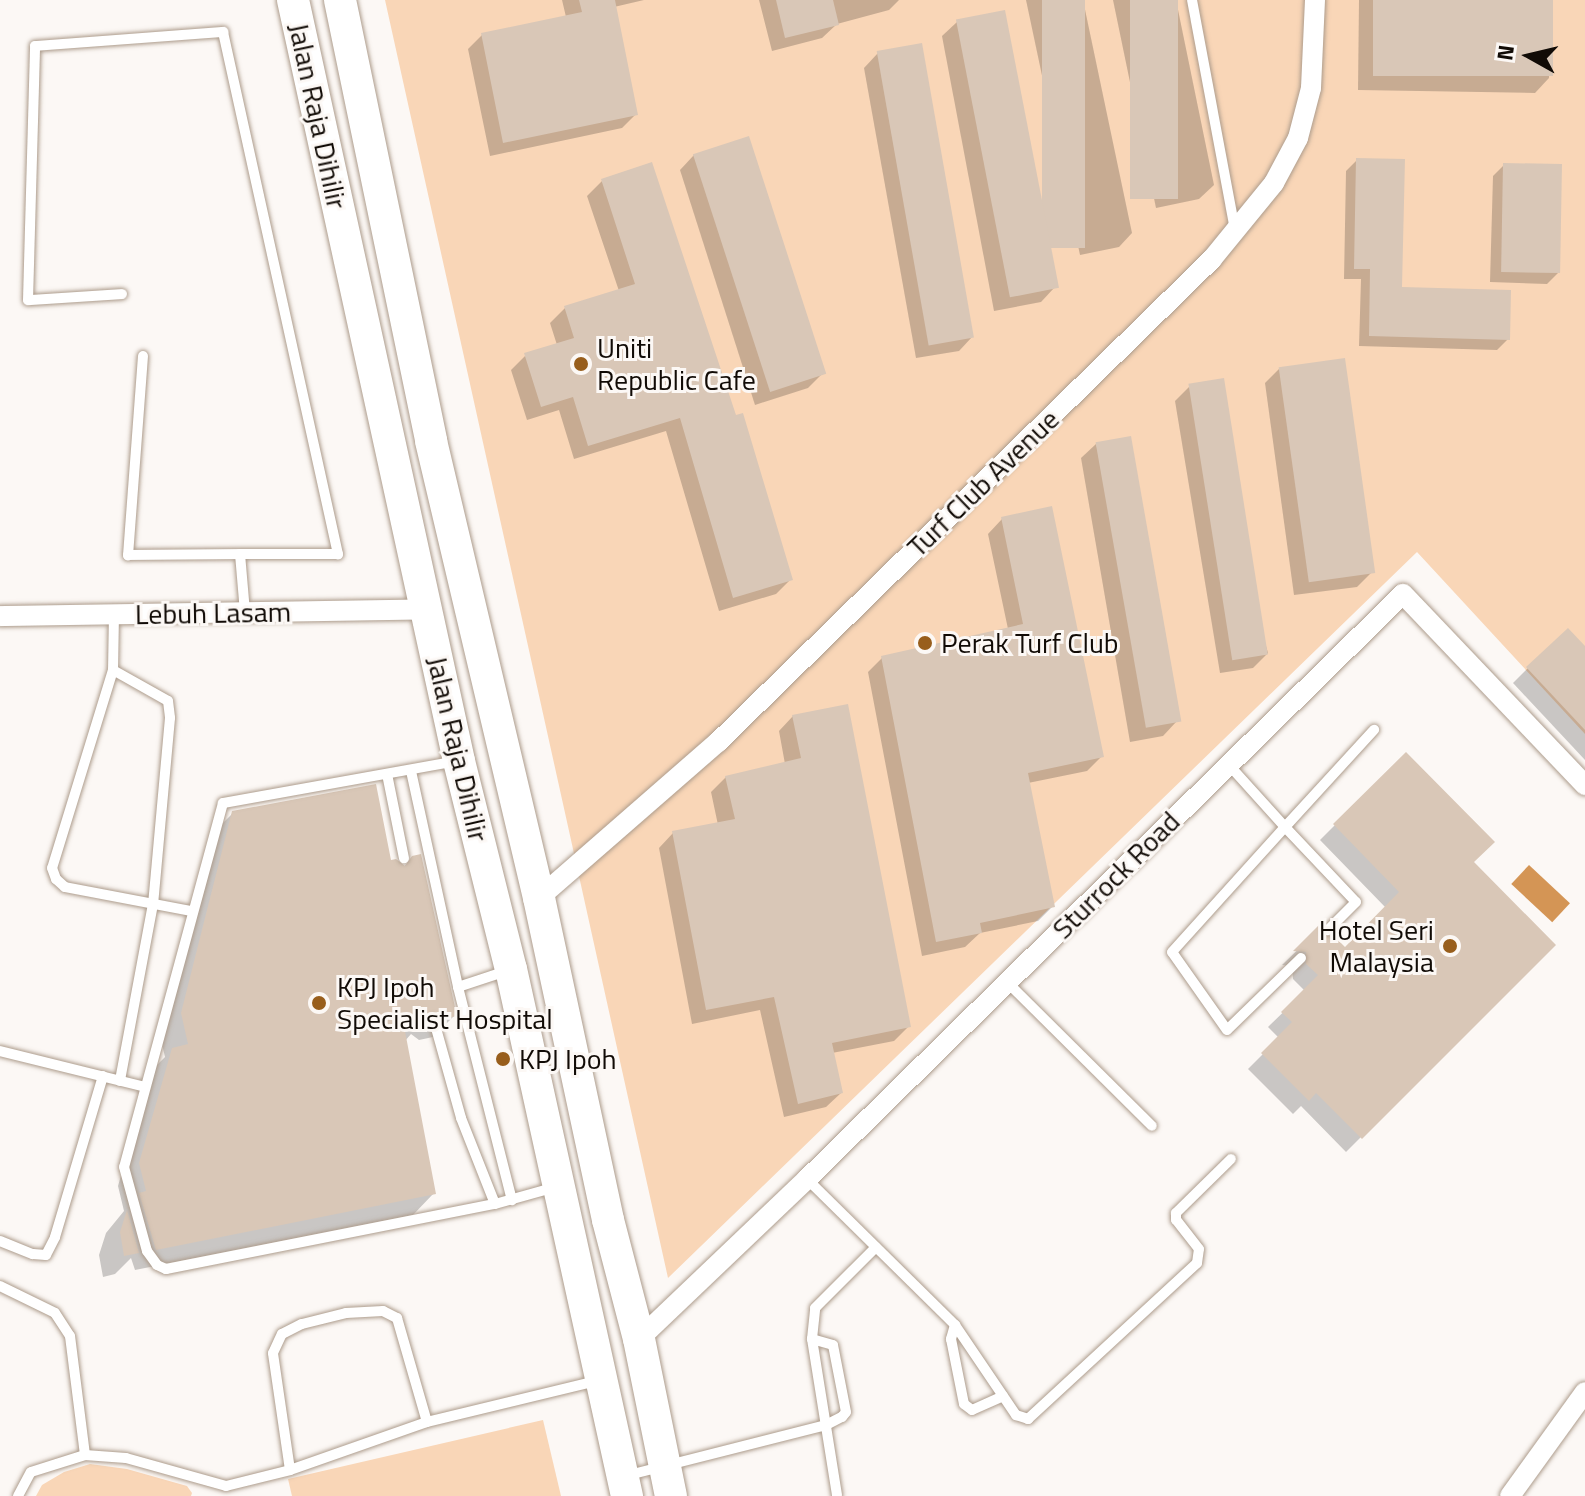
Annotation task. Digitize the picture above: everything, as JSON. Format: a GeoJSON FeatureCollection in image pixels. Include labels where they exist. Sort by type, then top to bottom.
{"type":"FeatureCollection","features":[{"type":"Feature","properties":{"kind":"main road","name":"Jalan Raja Dihilir"},"geometry":{"type":"LineString","coordinates":[[293,0],[459,761],[511,969],[625,1486]]}},
{"type":"Feature","properties":{"kind":"main road"},"geometry":{"type":"LineString","coordinates":[[316,108],[325,49],[319,0]]}},
{"type":"Feature","properties":{"kind":"main road","name":"Jalan Raja Dihilir"},"geometry":{"type":"LineString","coordinates":[[340,0],[431,441],[539,898],[668,1481]]}},
{"type":"Feature","properties":{"kind":"main road"},"geometry":{"type":"LineString","coordinates":[[557,982],[572,1148],[558,1187]]}},
{"type":"Feature","properties":{"kind":"street","name":"Turf Club Avenue"},"geometry":{"type":"LineString","coordinates":[[539,898],[718,742],[1212,259],[1274,183],[1298,138],[1311,88],[1315,0]]}},
{"type":"Feature","properties":{"kind":"street","name":"Sturrock Road"},"geometry":{"type":"LineString","coordinates":[[639,1339],[807,1179],[1403,594],[1585,785]]}},
{"type":"Feature","properties":{"kind":"street","name":"Lebuh Lasam"},"geometry":{"type":"LineString","coordinates":[[0,616],[426,609]]}},
{"type":"Feature","properties":{"kind":"street"},"geometry":{"type":"LineString","coordinates":[[1510,1496],[1585,1392]]}},
{"type":"Feature","properties":{"kind":"lane"},"geometry":{"type":"LineString","coordinates":[[1192,0],[1235,231]]}},
{"type":"Feature","properties":{"kind":"lane"},"geometry":{"type":"LineString","coordinates":[[122,294],[28,300],[35,46],[223,32],[338,554],[128,555],[143,356]]}},
{"type":"Feature","properties":{"kind":"lane"},"geometry":{"type":"LineString","coordinates":[[240,554],[245,612]]}},
{"type":"Feature","properties":{"kind":"lane"},"geometry":{"type":"LineString","coordinates":[[114,614],[113,670],[52,868],[56,879],[65,887],[191,911]]}},
{"type":"Feature","properties":{"kind":"lane"},"geometry":{"type":"LineString","coordinates":[[113,670],[168,701],[170,718],[153,904],[120,1081]]}},
{"type":"Feature","properties":{"kind":"lane"},"geometry":{"type":"LineString","coordinates":[[1301,958],[1227,1030],[1172,952],[1374,730]]}},
{"type":"Feature","properties":{"kind":"lane"},"geometry":{"type":"LineString","coordinates":[[459,761],[223,803],[191,911],[124,1167],[147,1251],[157,1265],[166,1269],[495,1204],[558,1187]]}},
{"type":"Feature","properties":{"kind":"lane"},"geometry":{"type":"LineString","coordinates":[[1229,765],[1356,902],[1328,930]]}},
{"type":"Feature","properties":{"kind":"lane"},"geometry":{"type":"LineString","coordinates":[[411,771],[458,987],[512,1200]]}},
{"type":"Feature","properties":{"kind":"lane"},"geometry":{"type":"LineString","coordinates":[[387,774],[404,858]]}},
{"type":"Feature","properties":{"kind":"lane"},"geometry":{"type":"LineString","coordinates":[[458,987],[511,969]]}},
{"type":"Feature","properties":{"kind":"lane"},"geometry":{"type":"LineString","coordinates":[[1007,982],[1152,1126]]}},
{"type":"Feature","properties":{"kind":"lane"},"geometry":{"type":"LineString","coordinates":[[434,1021],[461,1118],[495,1204]]}},
{"type":"Feature","properties":{"kind":"lane"},"geometry":{"type":"LineString","coordinates":[[0,1051],[145,1087]]}},
{"type":"Feature","properties":{"kind":"lane"},"geometry":{"type":"LineString","coordinates":[[0,1241],[33,1254],[46,1255],[55,1237],[103,1076]]}},
{"type":"Feature","properties":{"kind":"lane"},"geometry":{"type":"LineString","coordinates":[[807,1179],[955,1325],[1016,1415],[1028,1419],[1197,1263],[1199,1249],[1176,1220],[1176,1213],[1231,1159]]}},
{"type":"Feature","properties":{"kind":"lane"},"geometry":{"type":"LineString","coordinates":[[837,1495],[812,1339],[817,1303],[876,1247]]}},
{"type":"Feature","properties":{"kind":"lane"},"geometry":{"type":"LineString","coordinates":[[0,1286],[55,1313],[70,1336],[85,1455]]}},
{"type":"Feature","properties":{"kind":"lane"},"geometry":{"type":"LineString","coordinates":[[290,1470],[273,1353],[282,1334],[302,1324],[346,1313],[383,1311],[397,1318],[427,1422]]}},
{"type":"Feature","properties":{"kind":"lane"},"geometry":{"type":"LineString","coordinates":[[955,1325],[951,1339],[964,1404],[972,1410],[1003,1396]]}},
{"type":"Feature","properties":{"kind":"lane"},"geometry":{"type":"LineString","coordinates":[[625,1486],[668,1481],[826,1425],[846,1412],[833,1345],[812,1339]]}},
{"type":"Feature","properties":{"kind":"lane"},"geometry":{"type":"LineString","coordinates":[[18,1496],[31,1472],[85,1455],[126,1458],[226,1486],[290,1470],[427,1422],[602,1380]]}},
{"type":"Feature","properties":{"kind":"lane"},"geometry":{"type":"LineString","coordinates":[[216,1496],[226,1486]]}},
{"type":"Feature","properties":{"kind":"shaded area","name":"Perak Turf Club"},"geometry":{"type":"Polygon","coordinates":[[[385,0],[1585,0],[1585,734],[1417,552],[668,1278],[385,0]]]}},
{"type":"Feature","properties":{"kind":"shaded area"},"geometry":{"type":"Polygon","coordinates":[[[1529,865],[1570,903],[1552,922],[1511,884],[1529,865]]]}},
{"type":"Feature","properties":{"kind":"shaded area"},"geometry":{"type":"Polygon","coordinates":[[[543,1420],[561,1496],[292,1496],[288,1479],[543,1420]]]}},
{"type":"Feature","properties":{"kind":"shaded area"},"geometry":{"type":"Polygon","coordinates":[[[90,1464],[127,1469],[187,1486],[192,1493],[191,1496],[36,1496],[42,1485],[64,1472],[90,1464]]]}},
{"type":"Feature","properties":{"kind":"building"},"geometry":{"type":"Polygon","coordinates":[[[579,0],[615,0],[638,115],[503,143],[481,33],[582,12],[579,0]]]}},
{"type":"Feature","properties":{"kind":"building"},"geometry":{"type":"Polygon","coordinates":[[[776,0],[833,0],[839,25],[785,38],[776,0]]]}},
{"type":"Feature","properties":{"kind":"building"},"geometry":{"type":"Polygon","coordinates":[[[1042,0],[1085,0],[1085,248],[1042,248],[1042,0]]]}},
{"type":"Feature","properties":{"kind":"building"},"geometry":{"type":"Polygon","coordinates":[[[1130,0],[1178,0],[1178,199],[1130,199],[1130,0]]]}},
{"type":"Feature","properties":{"kind":"building"},"geometry":{"type":"Polygon","coordinates":[[[1373,0],[1553,0],[1553,76],[1373,76],[1373,0]]]}},
{"type":"Feature","properties":{"kind":"building"},"geometry":{"type":"Polygon","coordinates":[[[1005,10],[1059,288],[1010,297],[956,20],[1005,10]]]}},
{"type":"Feature","properties":{"kind":"building"},"geometry":{"type":"Polygon","coordinates":[[[922,43],[974,337],[929,345],[877,51],[922,43]]]}},
{"type":"Feature","properties":{"kind":"building"},"geometry":{"type":"Polygon","coordinates":[[[749,136],[826,374],[770,392],[693,154],[749,136]]]}},
{"type":"Feature","properties":{"kind":"building"},"geometry":{"type":"Polygon","coordinates":[[[1356,158],[1405,159],[1402,287],[1511,290],[1510,340],[1369,336],[1370,269],[1354,269],[1356,158]]]}},
{"type":"Feature","properties":{"kind":"building"},"geometry":{"type":"Polygon","coordinates":[[[652,162],[736,415],[743,413],[793,580],[733,598],[680,418],[588,446],[573,397],[541,407],[524,353],[574,338],[564,306],[635,284],[601,179],[652,162]]]}},
{"type":"Feature","properties":{"kind":"building"},"geometry":{"type":"Polygon","coordinates":[[[1503,163],[1562,164],[1560,273],[1501,272],[1503,163]]]}},
{"type":"Feature","properties":{"kind":"building"},"geometry":{"type":"Polygon","coordinates":[[[1345,358],[1375,573],[1309,582],[1279,367],[1345,358]]]}},
{"type":"Feature","properties":{"kind":"building"},"geometry":{"type":"Polygon","coordinates":[[[1224,378],[1268,655],[1232,660],[1188,384],[1224,378]]]}},
{"type":"Feature","properties":{"kind":"building"},"geometry":{"type":"Polygon","coordinates":[[[1131,436],[1181,722],[1146,728],[1096,442],[1131,436]]]}},
{"type":"Feature","properties":{"kind":"building"},"geometry":{"type":"Polygon","coordinates":[[[1052,506],[1104,757],[1028,773],[1055,907],[980,923],[982,933],[936,942],[881,656],[1023,624],[1001,517],[1052,506]]]}},
{"type":"Feature","properties":{"kind":"building"},"geometry":{"type":"Polygon","coordinates":[[[1568,628],[1585,646],[1585,730],[1526,667],[1568,628]]]}},
{"type":"Feature","properties":{"kind":"building"},"geometry":{"type":"Polygon","coordinates":[[[848,704],[911,1027],[832,1043],[843,1093],[798,1104],[774,997],[706,1010],[672,831],[735,819],[725,776],[801,758],[792,715],[848,704]]]}},
{"type":"Feature","properties":{"kind":"building","name":"Hotel Seri Malaysia"},"geometry":{"type":"Polygon","coordinates":[[[1406,752],[1495,842],[1474,862],[1556,945],[1362,1139],[1316,1093],[1309,1101],[1261,1053],[1292,1022],[1281,1012],[1318,975],[1306,964],[1306,952],[1293,951],[1321,923],[1322,935],[1334,936],[1345,947],[1399,892],[1333,824],[1406,752]]]}},
{"type":"Feature","properties":{"kind":"building","name":"KPJ Ipoh Specialist Hospital"},"geometry":{"type":"Polygon","coordinates":[[[376,784],[391,860],[396,859],[405,866],[412,856],[421,854],[457,1016],[442,1019],[433,1013],[426,1022],[404,1026],[436,1194],[156,1250],[139,1193],[146,1191],[139,1163],[172,1048],[188,1044],[181,1013],[232,811],[376,784]]]}},
{"type":"Feature","properties":{"kind":"building"},"geometry":{"type":"Polygon","coordinates":[[[127,1210],[139,1253],[124,1256],[120,1232],[127,1210]]]}},
{"type":"Feature","properties":{"kind":"place","name":"Uniti Republic Cafe"},"geometry":{"type":"Point","coordinates":[581,364]}},
{"type":"Feature","properties":{"kind":"place","name":"Perak Turf Club"},"geometry":{"type":"Point","coordinates":[925,643]}},
{"type":"Feature","properties":{"kind":"place","name":"Hotel Seri Malaysia"},"geometry":{"type":"Point","coordinates":[1450,946]}},
{"type":"Feature","properties":{"kind":"place","name":"KPJ Ipoh Specialist Hospital"},"geometry":{"type":"Point","coordinates":[319,1003]}},
{"type":"Feature","properties":{"kind":"place","name":"KPJ Ipoh"},"geometry":{"type":"Point","coordinates":[503,1059]}}]}
